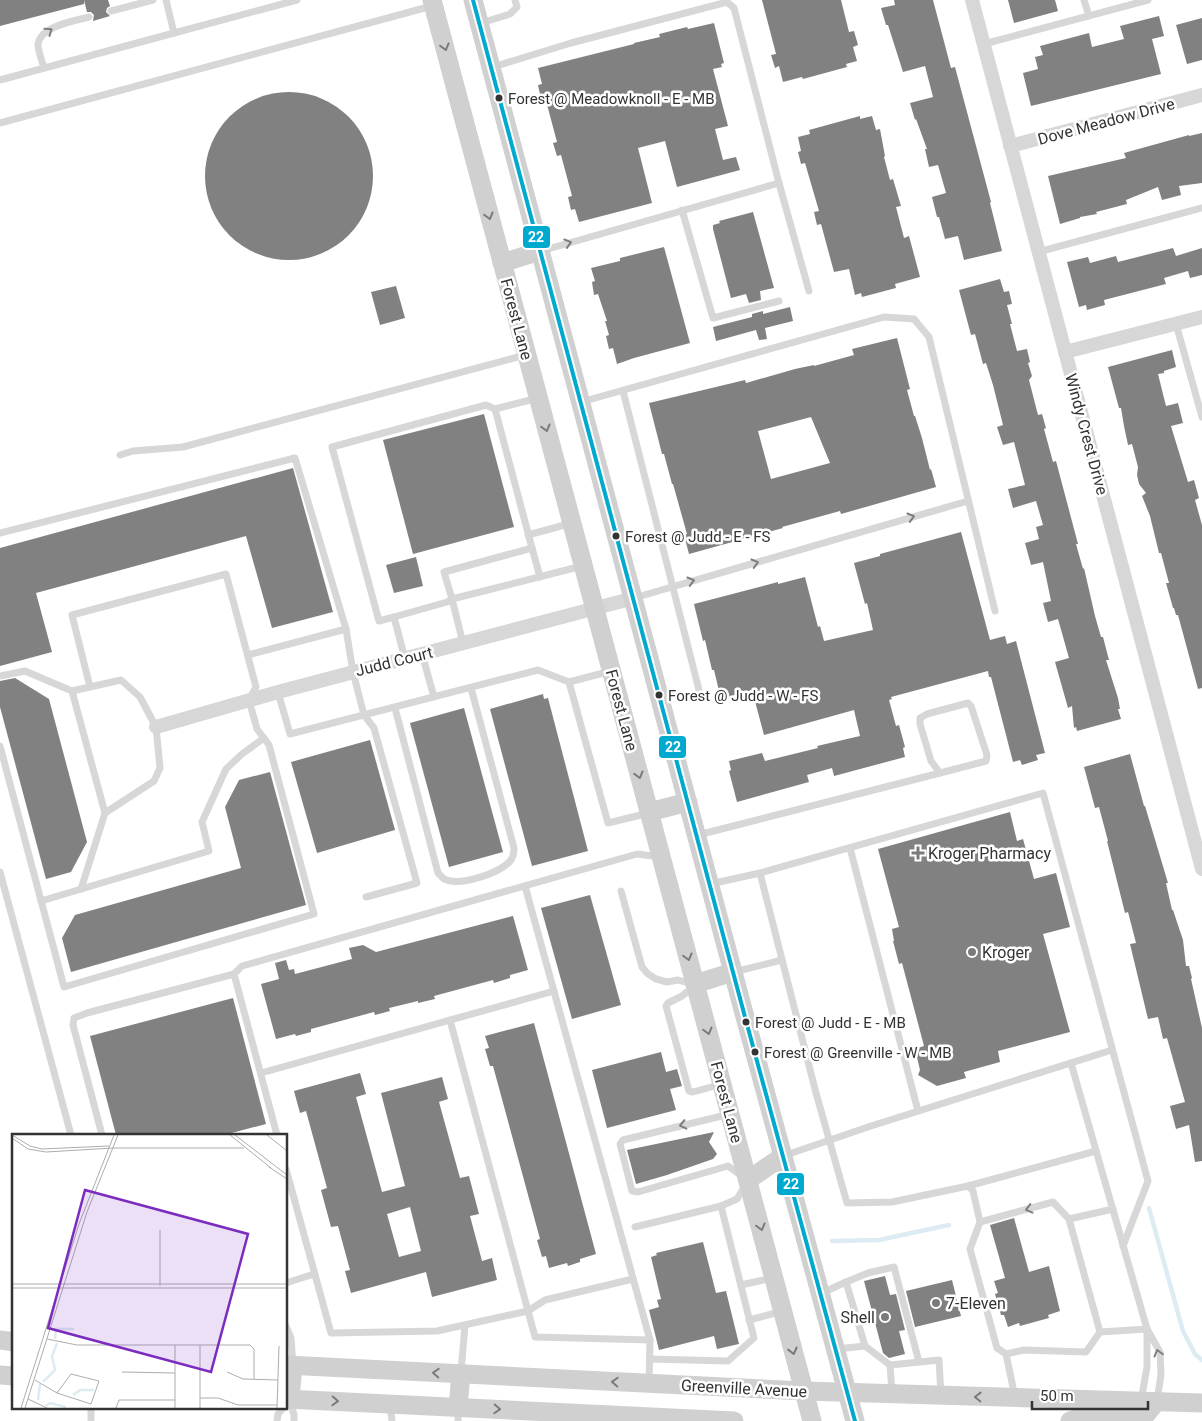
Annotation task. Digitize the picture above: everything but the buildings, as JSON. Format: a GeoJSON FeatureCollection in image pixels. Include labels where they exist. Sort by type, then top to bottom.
{"type":"FeatureCollection","features":[{"type":"Feature","properties":{"kind":"main road"},"geometry":{"type":"LineString","coordinates":[[473,0],[488,21],[491,68],[855,1421]]}},
{"type":"Feature","properties":{"kind":"main road","name":"Forest Lane"},"geometry":{"type":"LineString","coordinates":[[433,3],[812,1421]]}},
{"type":"Feature","properties":{"kind":"main road"},"geometry":{"type":"LineString","coordinates":[[502,263],[540,251]]}},
{"type":"Feature","properties":{"kind":"main road"},"geometry":{"type":"LineString","coordinates":[[649,812],[688,802]]}},
{"type":"Feature","properties":{"kind":"main road"},"geometry":{"type":"LineString","coordinates":[[695,984],[733,972]]}},
{"type":"Feature","properties":{"kind":"main road"},"geometry":{"type":"LineString","coordinates":[[748,1180],[783,1156]]}},
{"type":"Feature","properties":{"kind":"main road"},"geometry":{"type":"LineString","coordinates":[[288,1384],[290,1365]]}},
{"type":"Feature","properties":{"kind":"main road","name":"Greenville Avenue"},"geometry":{"type":"LineString","coordinates":[[290,1365],[804,1391],[1202,1403]]}},
{"type":"Feature","properties":{"kind":"main road"},"geometry":{"type":"LineString","coordinates":[[458,1414],[461,1374]]}},
{"type":"Feature","properties":{"kind":"main road"},"geometry":{"type":"LineString","coordinates":[[1070,1421],[1077,1418],[1092,1417],[1144,1417],[1149,1401]]}},
{"type":"Feature","properties":{"kind":"main road","name":"Greenville Avenue"},"geometry":{"type":"LineString","coordinates":[[288,1402],[391,1412],[734,1421]]}},
{"type":"Feature","properties":{"kind":"street","name":"Windy Crest Drive"},"geometry":{"type":"LineString","coordinates":[[972,0],[1202,868]]}},
{"type":"Feature","properties":{"kind":"street","name":"Dove Meadow Drive"},"geometry":{"type":"LineString","coordinates":[[1010,146],[1202,95]]}},
{"type":"Feature","properties":{"kind":"street"},"geometry":{"type":"LineString","coordinates":[[1065,352],[1202,317]]}},
{"type":"Feature","properties":{"kind":"street","name":"Judd Court"},"geometry":{"type":"LineString","coordinates":[[156,727],[278,692],[634,598]]}},
{"type":"Feature","properties":{"kind":"lane"},"geometry":{"type":"LineString","coordinates":[[111,11],[153,0]]}},
{"type":"Feature","properties":{"kind":"lane"},"geometry":{"type":"LineString","coordinates":[[166,0],[174,33]]}},
{"type":"Feature","properties":{"kind":"lane"},"geometry":{"type":"LineString","coordinates":[[0,80],[297,0]]}},
{"type":"Feature","properties":{"kind":"lane"},"geometry":{"type":"LineString","coordinates":[[488,21],[510,14],[517,7],[515,0]]}},
{"type":"Feature","properties":{"kind":"lane"},"geometry":{"type":"LineString","coordinates":[[1084,0],[1089,16]]}},
{"type":"Feature","properties":{"kind":"lane"},"geometry":{"type":"LineString","coordinates":[[984,44],[1148,0]]}},
{"type":"Feature","properties":{"kind":"lane"},"geometry":{"type":"LineString","coordinates":[[491,68],[571,43],[727,2],[734,8],[809,291]]}},
{"type":"Feature","properties":{"kind":"lane"},"geometry":{"type":"LineString","coordinates":[[0,122],[433,3]]}},
{"type":"Feature","properties":{"kind":"lane"},"geometry":{"type":"LineString","coordinates":[[44,68],[38,45],[42,35],[56,26],[89,17]]}},
{"type":"Feature","properties":{"kind":"lane"},"geometry":{"type":"LineString","coordinates":[[540,251],[779,183]]}},
{"type":"Feature","properties":{"kind":"lane"},"geometry":{"type":"LineString","coordinates":[[1038,252],[1202,208]]}},
{"type":"Feature","properties":{"kind":"lane"},"geometry":{"type":"LineString","coordinates":[[682,210],[713,318],[779,300]]}},
{"type":"Feature","properties":{"kind":"lane"},"geometry":{"type":"LineString","coordinates":[[581,402],[884,317],[914,319],[929,337],[995,611]]}},
{"type":"Feature","properties":{"kind":"lane"},"geometry":{"type":"LineString","coordinates":[[1176,324],[1202,417]]}},
{"type":"Feature","properties":{"kind":"lane"},"geometry":{"type":"LineString","coordinates":[[120,455],[133,451],[183,447],[526,354]]}},
{"type":"Feature","properties":{"kind":"lane"},"geometry":{"type":"LineString","coordinates":[[623,391],[699,690]]}},
{"type":"Feature","properties":{"kind":"lane"},"geometry":{"type":"LineString","coordinates":[[538,398],[495,409],[486,405],[332,447],[379,621],[452,599],[583,566]]}},
{"type":"Feature","properties":{"kind":"lane"},"geometry":{"type":"LineString","coordinates":[[495,409],[540,577]]}},
{"type":"Feature","properties":{"kind":"lane"},"geometry":{"type":"LineString","coordinates":[[0,533],[296,458],[346,628],[353,672],[364,715],[374,728],[417,883],[366,896]]}},
{"type":"Feature","properties":{"kind":"lane"},"geometry":{"type":"LineString","coordinates":[[634,598],[968,501]]}},
{"type":"Feature","properties":{"kind":"lane"},"geometry":{"type":"LineString","coordinates":[[528,535],[572,523]]}},
{"type":"Feature","properties":{"kind":"lane"},"geometry":{"type":"LineString","coordinates":[[463,644],[444,572],[532,548]]}},
{"type":"Feature","properties":{"kind":"lane"},"geometry":{"type":"LineString","coordinates":[[0,746],[64,987],[314,914],[269,745],[257,729],[249,700],[256,687],[226,574],[72,615],[90,687]]}},
{"type":"Feature","properties":{"kind":"lane"},"geometry":{"type":"LineString","coordinates":[[394,617],[405,658]]}},
{"type":"Feature","properties":{"kind":"lane"},"geometry":{"type":"LineString","coordinates":[[248,655],[346,628]]}},
{"type":"Feature","properties":{"kind":"lane"},"geometry":{"type":"LineString","coordinates":[[422,654],[434,697]]}},
{"type":"Feature","properties":{"kind":"lane"},"geometry":{"type":"LineString","coordinates":[[0,676],[25,670],[72,691],[121,680],[140,697],[156,727],[160,768],[154,780],[105,813]]}},
{"type":"Feature","properties":{"kind":"lane"},"geometry":{"type":"LineString","coordinates":[[278,692],[290,734],[538,670],[570,682],[612,671]]}},
{"type":"Feature","properties":{"kind":"lane"},"geometry":{"type":"LineString","coordinates":[[570,682],[608,823],[649,812]]}},
{"type":"Feature","properties":{"kind":"lane"},"geometry":{"type":"LineString","coordinates":[[395,708],[438,873],[444,879],[458,882],[489,874],[503,867],[512,859],[514,848],[471,688]]}},
{"type":"Feature","properties":{"kind":"lane"},"geometry":{"type":"LineString","coordinates":[[72,691],[105,813],[81,889]]}},
{"type":"Feature","properties":{"kind":"lane"},"geometry":{"type":"LineString","coordinates":[[697,836],[940,773],[986,761],[987,755],[971,706],[968,703],[926,714],[920,718],[931,761],[940,773]]}},
{"type":"Feature","properties":{"kind":"lane"},"geometry":{"type":"LineString","coordinates":[[41,900],[209,851],[202,822],[226,769],[242,754],[264,738]]}},
{"type":"Feature","properties":{"kind":"lane"},"geometry":{"type":"LineString","coordinates":[[710,884],[760,873],[1043,792],[1148,1181],[1123,1246]]}},
{"type":"Feature","properties":{"kind":"lane"},"geometry":{"type":"LineString","coordinates":[[850,848],[918,1111]]}},
{"type":"Feature","properties":{"kind":"lane"},"geometry":{"type":"LineString","coordinates":[[102,1134],[73,1025],[74,1018],[234,974],[242,966],[637,854],[661,857]]}},
{"type":"Feature","properties":{"kind":"lane"},"geometry":{"type":"LineString","coordinates":[[0,872],[71,1134]]}},
{"type":"Feature","properties":{"kind":"lane"},"geometry":{"type":"LineString","coordinates":[[760,873],[816,1093],[847,1203],[892,1202],[968,1186],[1096,1151]]}},
{"type":"Feature","properties":{"kind":"lane"},"geometry":{"type":"LineString","coordinates":[[525,886],[650,1340],[650,1384]]}},
{"type":"Feature","properties":{"kind":"lane"},"geometry":{"type":"LineString","coordinates":[[622,891],[642,967],[656,980],[667,982],[678,980],[695,984]]}},
{"type":"Feature","properties":{"kind":"lane"},"geometry":{"type":"LineString","coordinates":[[733,972],[782,960]]}},
{"type":"Feature","properties":{"kind":"lane"},"geometry":{"type":"LineString","coordinates":[[234,974],[277,1134]]}},
{"type":"Feature","properties":{"kind":"lane"},"geometry":{"type":"LineString","coordinates":[[695,984],[682,996],[666,1006],[689,1091],[693,1092],[722,1084]]}},
{"type":"Feature","properties":{"kind":"lane"},"geometry":{"type":"LineString","coordinates":[[261,1072],[554,991]]}},
{"type":"Feature","properties":{"kind":"lane"},"geometry":{"type":"LineString","coordinates":[[450,1020],[535,1337],[650,1340]]}},
{"type":"Feature","properties":{"kind":"lane"},"geometry":{"type":"LineString","coordinates":[[783,1156],[1112,1050]]}},
{"type":"Feature","properties":{"kind":"lane"},"geometry":{"type":"LineString","coordinates":[[1071,1063],[1147,1329],[1160,1352],[1161,1375],[1149,1401]]}},
{"type":"Feature","properties":{"kind":"lane"},"geometry":{"type":"LineString","coordinates":[[635,1228],[721,1206],[737,1199],[748,1180],[728,1166],[638,1192],[632,1191],[620,1144],[623,1140],[730,1114]]}},
{"type":"Feature","properties":{"kind":"lane"},"geometry":{"type":"LineString","coordinates":[[288,1176],[331,1332],[436,1331],[528,1312],[545,1300],[633,1279]]}},
{"type":"Feature","properties":{"kind":"lane"},"geometry":{"type":"LineString","coordinates":[[968,1186],[973,1191],[980,1222],[970,1250],[997,1348],[1006,1354],[1016,1397]]}},
{"type":"Feature","properties":{"kind":"lane"},"geometry":{"type":"LineString","coordinates":[[980,1222],[1053,1202],[1069,1219],[1100,1332]]}},
{"type":"Feature","properties":{"kind":"lane"},"geometry":{"type":"LineString","coordinates":[[650,1359],[728,1361],[754,1338],[721,1206]]}},
{"type":"Feature","properties":{"kind":"lane"},"geometry":{"type":"LineString","coordinates":[[1069,1219],[1113,1209]]}},
{"type":"Feature","properties":{"kind":"lane"},"geometry":{"type":"LineString","coordinates":[[820,1294],[868,1273],[894,1267],[919,1362]]}},
{"type":"Feature","properties":{"kind":"lane"},"geometry":{"type":"LineString","coordinates":[[288,1282],[314,1274]]}},
{"type":"Feature","properties":{"kind":"lane"},"geometry":{"type":"LineString","coordinates":[[741,1285],[774,1277]]}},
{"type":"Feature","properties":{"kind":"lane"},"geometry":{"type":"LineString","coordinates":[[846,1282],[865,1346],[890,1365],[939,1360],[941,1396]]}},
{"type":"Feature","properties":{"kind":"lane"},"geometry":{"type":"LineString","coordinates":[[749,1320],[783,1311]]}},
{"type":"Feature","properties":{"kind":"lane"},"geometry":{"type":"LineString","coordinates":[[461,1374],[466,1325]]}},
{"type":"Feature","properties":{"kind":"lane"},"geometry":{"type":"LineString","coordinates":[[1100,1332],[1147,1329]]}},
{"type":"Feature","properties":{"kind":"lane"},"geometry":{"type":"LineString","coordinates":[[1147,1329],[1149,1401]]}},
{"type":"Feature","properties":{"kind":"lane"},"geometry":{"type":"LineString","coordinates":[[288,1332],[290,1338],[290,1365]]}},
{"type":"Feature","properties":{"kind":"lane"},"geometry":{"type":"LineString","coordinates":[[1006,1354],[1024,1350],[1086,1352],[1100,1332]]}},
{"type":"Feature","properties":{"kind":"lane"},"geometry":{"type":"LineString","coordinates":[[835,1350],[865,1346]]}},
{"type":"Feature","properties":{"kind":"lane"},"geometry":{"type":"LineString","coordinates":[[890,1365],[892,1393]]}},
{"type":"Feature","properties":{"kind":"lane"},"geometry":{"type":"LineString","coordinates":[[288,1405],[294,1415],[294,1421]]}},
{"type":"Feature","properties":{"kind":"lane"},"geometry":{"type":"LineString","coordinates":[[91,1408],[91,1421]]}},
{"type":"Feature","properties":{"kind":"lane"},"geometry":{"type":"LineString","coordinates":[[277,1421],[278,1414],[282,1408]]}},
{"type":"Feature","properties":{"kind":"waterway"},"geometry":{"type":"LineString","coordinates":[[1149,1208],[1183,1331],[1195,1354],[1202,1360]]}},
{"type":"Feature","properties":{"kind":"waterway"},"geometry":{"type":"LineString","coordinates":[[832,1241],[879,1240],[949,1225]]}},
{"type":"Feature","properties":{"kind":"transit line","name":"22"},"geometry":{"type":"LineString","coordinates":[[473,0],[855,1421]]}},
{"type":"Feature","properties":{"kind":"place","name":"Forest @ Meadowknoll - E - MB"},"geometry":{"type":"Point","coordinates":[499,98]}},
{"type":"Feature","properties":{"kind":"place","name":"Forest @ Judd - E - FS"},"geometry":{"type":"Point","coordinates":[616,536]}},
{"type":"Feature","properties":{"kind":"place","name":"Forest @ Judd - W - FS"},"geometry":{"type":"Point","coordinates":[659,695]}},
{"type":"Feature","properties":{"kind":"place","name":"Kroger Pharmacy"},"geometry":{"type":"Point","coordinates":[918,853]}},
{"type":"Feature","properties":{"kind":"place","name":"Kroger"},"geometry":{"type":"Point","coordinates":[972,952]}},
{"type":"Feature","properties":{"kind":"place","name":"Forest @ Judd - E - MB"},"geometry":{"type":"Point","coordinates":[746,1022]}},
{"type":"Feature","properties":{"kind":"place","name":"Forest @ Greenville - W - MB"},"geometry":{"type":"Point","coordinates":[755,1052]}},
{"type":"Feature","properties":{"kind":"place","name":"7-Eleven"},"geometry":{"type":"Point","coordinates":[936,1303]}},
{"type":"Feature","properties":{"kind":"place","name":"Shell"},"geometry":{"type":"Point","coordinates":[885,1317]}}]}
